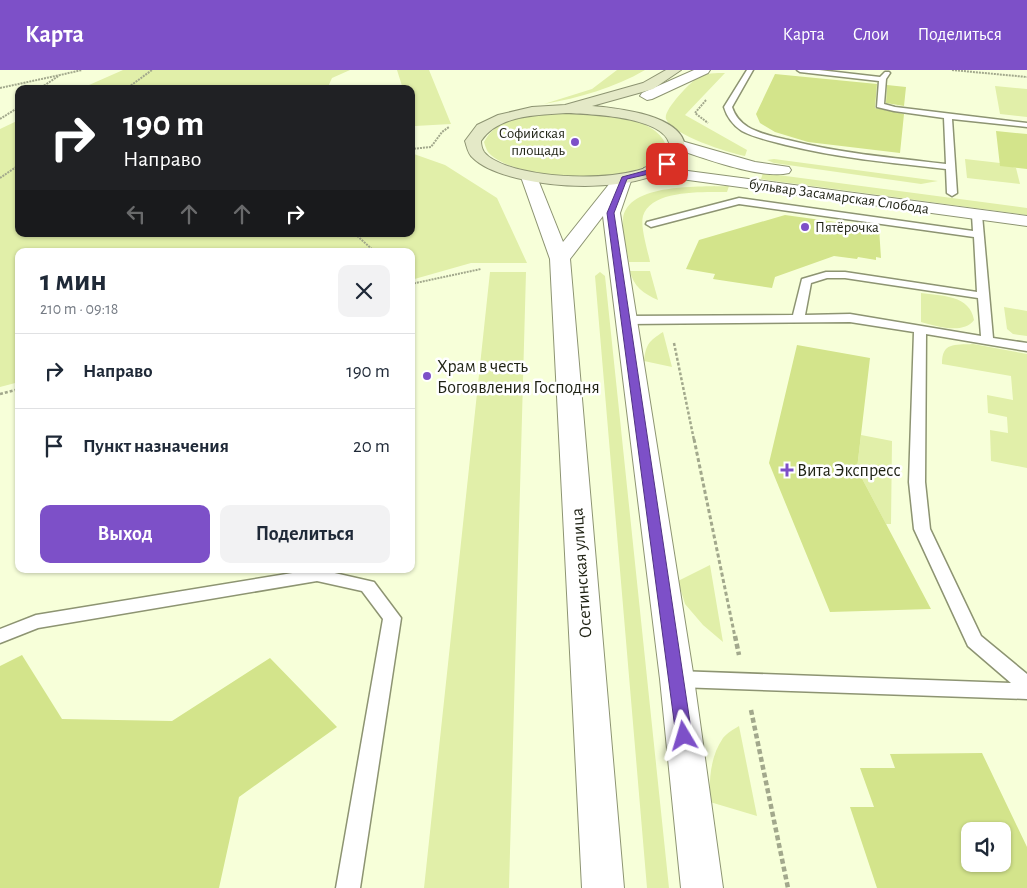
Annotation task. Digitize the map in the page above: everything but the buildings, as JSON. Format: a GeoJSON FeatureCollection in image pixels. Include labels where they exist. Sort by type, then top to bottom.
{"type":"FeatureCollection","features":[{"type":"Feature","properties":{"kind":"street"},"geometry":{"type":"LineString","coordinates":[[656,124],[647,108],[648,91],[675,70]]}},
{"type":"Feature","properties":{"kind":"street"},"geometry":{"type":"LineString","coordinates":[[566,109],[648,91],[704,70]]}},
{"type":"Feature","properties":{"kind":"street"},"geometry":{"type":"LineString","coordinates":[[560,259],[594,214],[637,175],[671,159],[676,154],[678,145],[671,134],[656,124],[615,112],[566,109],[532,111],[503,118],[482,128],[473,141],[478,154],[497,167],[529,177],[560,181],[593,181],[637,175]]}},
{"type":"Feature","properties":{"kind":"street","name":"бульвар Засамарская Слобода"},"geometry":{"type":"LineString","coordinates":[[678,145],[754,167],[802,173]]}},
{"type":"Feature","properties":{"kind":"street"},"geometry":{"type":"LineString","coordinates":[[637,175],[611,213],[677,679],[702,888]]}},
{"type":"Feature","properties":{"kind":"street","name":"бульвар Засамарская Слобода"},"geometry":{"type":"LineString","coordinates":[[637,175],[1027,221]]}},
{"type":"Feature","properties":{"kind":"street","name":"Осетинская улица"},"geometry":{"type":"LineString","coordinates":[[529,177],[560,259],[603,888]]}},
{"type":"Feature","properties":{"kind":"street","name":"бульвар Засамарская Слобода"},"geometry":{"type":"LineString","coordinates":[[934,190],[971,195]]}},
{"type":"Feature","properties":{"kind":"lane"},"geometry":{"type":"LineString","coordinates":[[750,70],[728,107],[732,118],[743,127],[767,137],[802,147],[950,166]]}},
{"type":"Feature","properties":{"kind":"lane"},"geometry":{"type":"LineString","coordinates":[[800,70],[882,79]]}},
{"type":"Feature","properties":{"kind":"lane"},"geometry":{"type":"LineString","coordinates":[[887,70],[882,79],[883,86],[880,105],[894,109],[948,116],[1027,124]]}},
{"type":"Feature","properties":{"kind":"lane"},"geometry":{"type":"LineString","coordinates":[[948,116],[952,193]]}},
{"type":"Feature","properties":{"kind":"lane"},"geometry":{"type":"LineString","coordinates":[[651,224],[739,201],[978,234]]}},
{"type":"Feature","properties":{"kind":"lane"},"geometry":{"type":"LineString","coordinates":[[977,215],[987,341]]}},
{"type":"Feature","properties":{"kind":"lane"},"geometry":{"type":"LineString","coordinates":[[798,319],[806,281],[826,275],[845,275],[984,296]]}},
{"type":"Feature","properties":{"kind":"lane"},"geometry":{"type":"LineString","coordinates":[[627,320],[850,318],[1027,347]]}},
{"type":"Feature","properties":{"kind":"lane"},"geometry":{"type":"LineString","coordinates":[[920,329],[917,482],[922,529],[974,642],[1027,684]]}},
{"type":"Feature","properties":{"kind":"lane"},"geometry":{"type":"LineString","coordinates":[[0,636],[36,622],[317,575],[368,586],[392,618],[348,888]]}},
{"type":"Feature","properties":{"kind":"lane"},"geometry":{"type":"LineString","coordinates":[[677,679],[1027,691]]}},
{"type":"Feature","properties":{"kind":"path"},"geometry":{"type":"LineString","coordinates":[[0,88],[82,70]]}},
{"type":"Feature","properties":{"kind":"path"},"geometry":{"type":"LineString","coordinates":[[131,85],[152,70]]}},
{"type":"Feature","properties":{"kind":"path"},"geometry":{"type":"LineString","coordinates":[[952,70],[1027,77]]}},
{"type":"Feature","properties":{"kind":"path"},"geometry":{"type":"LineString","coordinates":[[44,85],[60,76]]}},
{"type":"Feature","properties":{"kind":"path"},"geometry":{"type":"LineString","coordinates":[[0,119],[15,110]]}},
{"type":"Feature","properties":{"kind":"path"},"geometry":{"type":"LineString","coordinates":[[0,178],[15,168]]}},
{"type":"Feature","properties":{"kind":"path"},"geometry":{"type":"LineString","coordinates":[[358,237],[371,248]]}},
{"type":"Feature","properties":{"kind":"path"},"geometry":{"type":"LineString","coordinates":[[415,283],[482,269]]}},
{"type":"Feature","properties":{"kind":"path"},"geometry":{"type":"LineString","coordinates":[[674,341],[788,888]]}},
{"type":"Feature","properties":{"kind":"path"},"geometry":{"type":"LineString","coordinates":[[0,394],[15,390]]}},
{"type":"Feature","properties":{"kind":"green space"},"geometry":{"type":"Polygon","coordinates":[[[123,70],[350,70],[332,78],[329,85],[89,85],[123,70]]]}},
{"type":"Feature","properties":{"kind":"green space"},"geometry":{"type":"Polygon","coordinates":[[[397,70],[429,70],[451,124],[415,126],[415,85],[402,85],[397,70]]]}},
{"type":"Feature","properties":{"kind":"green space"},"geometry":{"type":"Polygon","coordinates":[[[617,70],[645,70],[596,92],[544,104],[592,89],[617,70]]]}},
{"type":"Feature","properties":{"kind":"green space"},"geometry":{"type":"Polygon","coordinates":[[[725,73],[685,115],[747,150],[745,156],[689,137],[670,125],[666,119],[666,115],[673,103],[698,77],[708,74],[725,73]]]}},
{"type":"Feature","properties":{"kind":"green space"},"geometry":{"type":"Polygon","coordinates":[[[995,86],[1027,89],[1027,117],[1000,114],[995,86]]]}},
{"type":"Feature","properties":{"kind":"green space","name":"Софийская площадь"},"geometry":{"type":"Polygon","coordinates":[[[565,112],[607,115],[637,122],[650,127],[660,136],[667,147],[661,157],[647,166],[601,176],[547,174],[522,169],[502,162],[488,152],[484,142],[490,133],[499,126],[520,117],[565,112]]]}},
{"type":"Feature","properties":{"kind":"green space"},"geometry":{"type":"Polygon","coordinates":[[[15,122],[15,237],[415,237],[415,154],[445,165],[497,198],[527,263],[471,263],[415,279],[415,248],[15,248],[15,383],[0,387],[0,129],[15,122]]]}},
{"type":"Feature","properties":{"kind":"green space"},"geometry":{"type":"Polygon","coordinates":[[[774,159],[938,181],[921,184],[774,163],[767,160],[774,159]]]}},
{"type":"Feature","properties":{"kind":"green space"},"geometry":{"type":"Polygon","coordinates":[[[965,159],[1000,163],[1016,168],[1020,184],[967,178],[965,159]]]}},
{"type":"Feature","properties":{"kind":"green space"},"geometry":{"type":"Polygon","coordinates":[[[763,173],[1027,208],[1027,215],[761,179],[763,173]]]}},
{"type":"Feature","properties":{"kind":"green space"},"geometry":{"type":"Polygon","coordinates":[[[729,186],[727,192],[680,194],[656,201],[648,207],[642,221],[650,262],[629,262],[623,220],[627,208],[637,199],[667,189],[729,186]]]}},
{"type":"Feature","properties":{"kind":"green space"},"geometry":{"type":"Polygon","coordinates":[[[630,271],[650,271],[658,300],[640,289],[631,276],[630,271]]]}},
{"type":"Feature","properties":{"kind":"green space"},"geometry":{"type":"Polygon","coordinates":[[[490,272],[526,272],[509,888],[424,888],[490,272]]]}},
{"type":"Feature","properties":{"kind":"green space"},"geometry":{"type":"Polygon","coordinates":[[[600,272],[605,276],[669,888],[647,888],[595,276],[600,272]]]}},
{"type":"Feature","properties":{"kind":"green space"},"geometry":{"type":"Polygon","coordinates":[[[921,293],[946,296],[961,301],[967,306],[974,320],[969,325],[956,328],[941,327],[921,322],[921,293]]]}},
{"type":"Feature","properties":{"kind":"green space"},"geometry":{"type":"Polygon","coordinates":[[[1004,307],[1027,311],[1027,336],[1013,334],[1007,329],[1004,307]]]}},
{"type":"Feature","properties":{"kind":"green space"},"geometry":{"type":"Polygon","coordinates":[[[663,332],[672,367],[644,361],[649,344],[663,332]]]}},
{"type":"Feature","properties":{"kind":"green space"},"geometry":{"type":"Polygon","coordinates":[[[973,344],[1027,354],[1027,468],[991,461],[990,430],[1008,433],[1007,417],[988,413],[987,395],[1013,400],[1011,376],[942,364],[944,352],[950,346],[973,344]]]}},
{"type":"Feature","properties":{"kind":"green space"},"geometry":{"type":"Polygon","coordinates":[[[861,435],[892,441],[891,524],[886,524],[857,469],[861,435]]]}},
{"type":"Feature","properties":{"kind":"green space"},"geometry":{"type":"Polygon","coordinates":[[[710,565],[723,642],[703,625],[685,604],[678,581],[710,565]]]}},
{"type":"Feature","properties":{"kind":"green space"},"geometry":{"type":"Polygon","coordinates":[[[739,726],[757,816],[710,802],[710,777],[715,753],[723,738],[739,726]]]}},
{"type":"Feature","properties":{"kind":"place","name":"Софийская площадь"},"geometry":{"type":"Point","coordinates":[575,142]}},
{"type":"Feature","properties":{"kind":"place","name":"Пятёрочка"},"geometry":{"type":"Point","coordinates":[805,227]}},
{"type":"Feature","properties":{"kind":"place","name":"Храм в честь Богоявления Господня"},"geometry":{"type":"Point","coordinates":[427,376]}},
{"type":"Feature","properties":{"kind":"place","name":"Вита Экспресс"},"geometry":{"type":"Point","coordinates":[787,470]}},
{"type":"Feature","properties":{"kind":"route"},"geometry":{"type":"LineString","coordinates":[[667,164],[624,178],[611,213],[684,736]]}}]}
